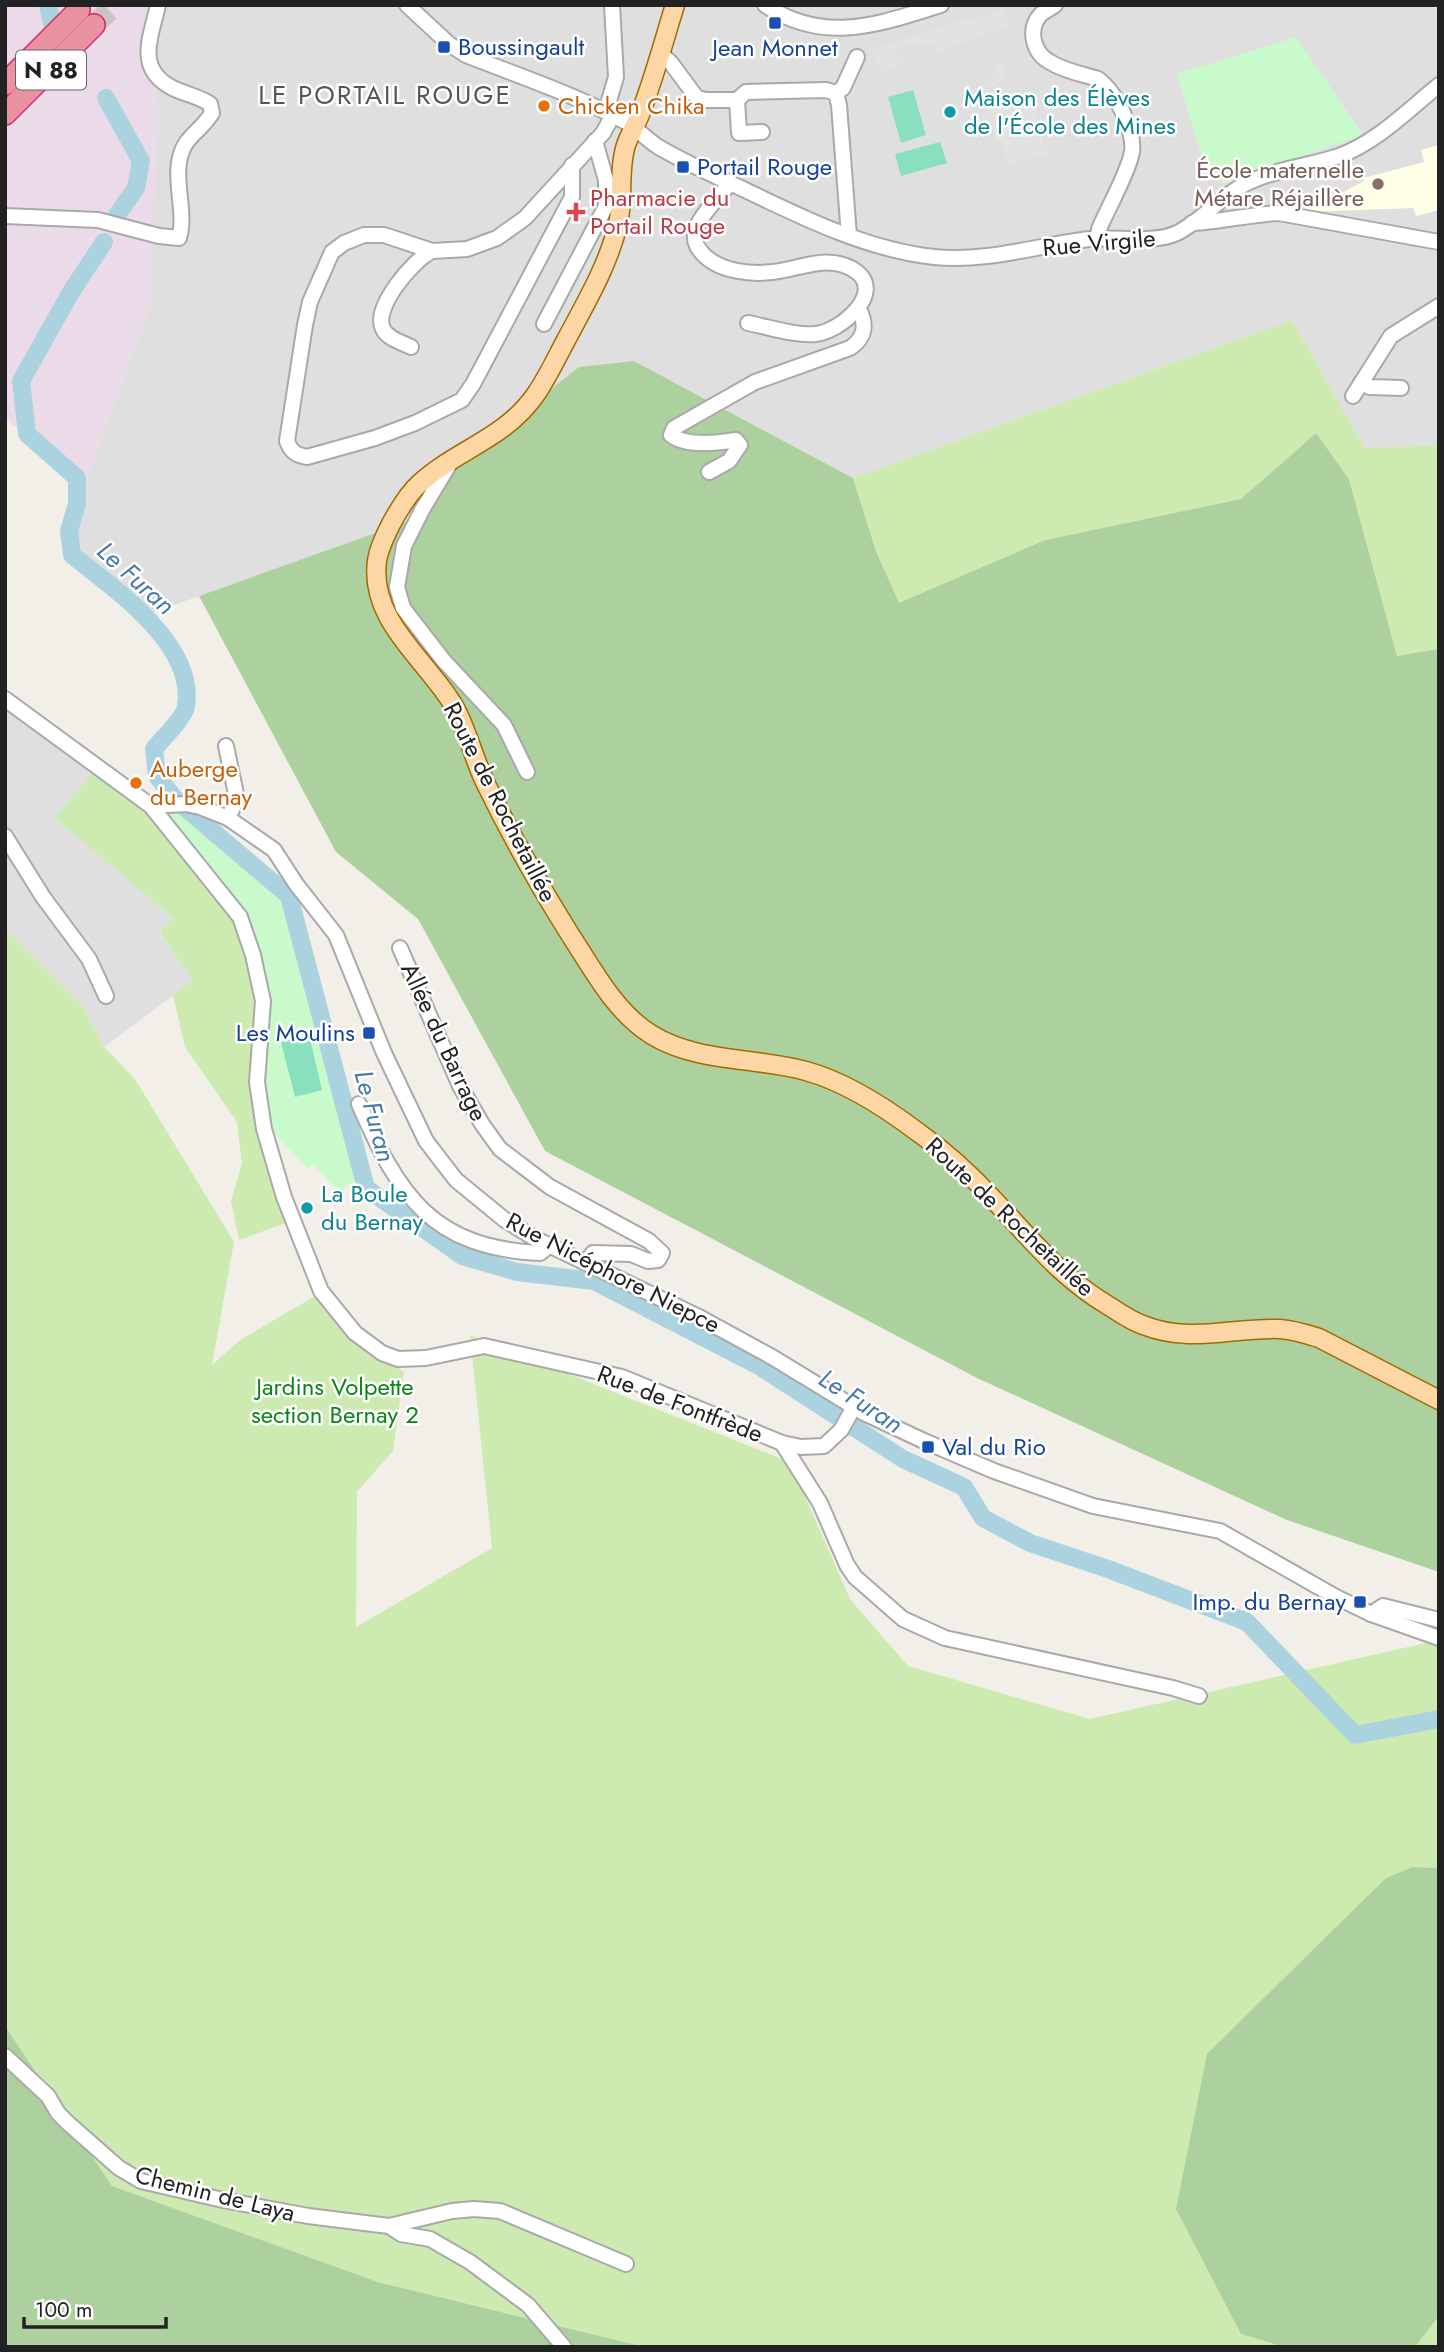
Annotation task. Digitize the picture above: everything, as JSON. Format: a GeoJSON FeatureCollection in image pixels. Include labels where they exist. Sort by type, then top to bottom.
{"type":"FeatureCollection","features":[{"type":"Feature","properties":{"kind":"highway","name":"N 88"},"geometry":{"type":"LineString","coordinates":[[5,84],[37,50],[87,18],[5,114]]}},
{"type":"Feature","properties":{"kind":"highway"},"geometry":{"type":"LineString","coordinates":[[5,77],[37,50]]}},
{"type":"Feature","properties":{"kind":"main road","name":"Route de Rochetaillée"},"geometry":{"type":"LineString","coordinates":[[675,5],[641,114],[626,145],[622,201],[612,247],[597,280],[538,391],[519,416],[491,438],[452,460],[417,485],[390,526],[378,557],[376,577],[380,600],[389,620],[454,707],[484,779],[535,878],[604,986],[625,1013],[653,1035],[683,1049],[803,1070],[829,1079],[879,1106],[953,1159],[993,1198],[1043,1255],[1083,1290],[1138,1324],[1169,1334],[1205,1336],[1246,1330],[1281,1329],[1300,1332],[1319,1338],[1439,1400]]}},
{"type":"Feature","properties":{"kind":"street"},"geometry":{"type":"LineString","coordinates":[[5,216],[98,220],[179,238],[182,227],[179,164],[186,144],[204,126],[212,113],[210,104],[202,99],[167,86],[147,56],[148,40],[158,5]]}},
{"type":"Feature","properties":{"kind":"street","name":"Rue Virgile"},"geometry":{"type":"LineString","coordinates":[[408,5],[449,44],[466,55],[610,113],[635,127],[661,149],[792,213],[849,236],[907,252],[961,258],[1098,238],[1162,238],[1177,233],[1238,187],[1258,178],[1339,156],[1359,146],[1439,85]]}},
{"type":"Feature","properties":{"kind":"street"},"geometry":{"type":"LineString","coordinates":[[411,347],[389,337],[382,327],[382,314],[398,283],[421,256],[432,251],[467,249],[497,238],[525,218],[596,141],[610,113],[616,77],[612,5]]}},
{"type":"Feature","properties":{"kind":"street"},"geometry":{"type":"LineString","coordinates":[[765,5],[794,21],[833,29],[869,26],[941,5]]}},
{"type":"Feature","properties":{"kind":"street"},"geometry":{"type":"LineString","coordinates":[[1055,5],[1042,13],[1036,22],[1032,33],[1035,46],[1047,61],[1105,84],[1120,106],[1131,140],[1132,151],[1128,164],[1099,229],[1098,238]]}},
{"type":"Feature","properties":{"kind":"street"},"geometry":{"type":"LineString","coordinates":[[660,53],[671,63],[697,98],[737,100],[746,92],[826,90],[836,93]]}},
{"type":"Feature","properties":{"kind":"street"},"geometry":{"type":"LineString","coordinates":[[836,93],[843,88],[857,57]]}},
{"type":"Feature","properties":{"kind":"street"},"geometry":{"type":"LineString","coordinates":[[836,93],[849,236]]}},
{"type":"Feature","properties":{"kind":"street"},"geometry":{"type":"LineString","coordinates":[[737,100],[739,133],[762,132]]}},
{"type":"Feature","properties":{"kind":"street"},"geometry":{"type":"LineString","coordinates":[[544,324],[606,206],[606,180],[596,141]]}},
{"type":"Feature","properties":{"kind":"street"},"geometry":{"type":"LineString","coordinates":[[432,251],[384,235],[364,235],[344,243],[332,252],[310,302],[305,325],[287,441],[290,450],[298,456],[307,457],[375,438],[415,423],[462,400],[572,197],[572,166]]}},
{"type":"Feature","properties":{"kind":"street"},"geometry":{"type":"LineString","coordinates":[[730,183],[702,216],[695,240],[699,249],[720,266],[744,272],[783,270],[810,262],[825,261],[843,265],[858,273],[866,292],[859,309],[831,330],[817,334],[748,323]]}},
{"type":"Feature","properties":{"kind":"street"},"geometry":{"type":"LineString","coordinates":[[1192,223],[1212,223],[1255,214],[1279,213],[1439,242]]}},
{"type":"Feature","properties":{"kind":"street"},"geometry":{"type":"LineString","coordinates":[[1401,388],[1357,389],[1391,336],[1439,306]]}},
{"type":"Feature","properties":{"kind":"street"},"geometry":{"type":"LineString","coordinates":[[709,472],[729,461],[740,445],[736,440],[716,443],[677,440],[671,435],[674,428],[755,382],[850,348],[859,342],[864,331],[864,318],[859,309]]}},
{"type":"Feature","properties":{"kind":"street"},"geometry":{"type":"LineString","coordinates":[[452,460],[404,546],[397,587],[403,608],[444,661],[504,725],[527,772]]}},
{"type":"Feature","properties":{"kind":"street"},"geometry":{"type":"LineString","coordinates":[[5,699],[151,806]]}},
{"type":"Feature","properties":{"kind":"street"},"geometry":{"type":"LineString","coordinates":[[226,746],[237,799],[228,818]]}},
{"type":"Feature","properties":{"kind":"street","name":"Rue Nicéphore Niepce"},"geometry":{"type":"LineString","coordinates":[[151,806],[186,804],[200,807],[228,818],[274,850],[296,884],[336,935],[384,1053],[426,1141],[443,1164],[475,1197],[505,1220],[550,1245],[719,1327],[772,1357],[853,1410],[994,1471],[1066,1497],[1141,1517],[1220,1531],[1313,1585],[1371,1614],[1439,1638]]}},
{"type":"Feature","properties":{"kind":"street","name":"Rue de Fontfrède"},"geometry":{"type":"LineString","coordinates":[[151,806],[240,917],[253,955],[263,1001],[257,1082],[264,1129],[284,1197],[321,1291],[355,1333],[382,1353],[398,1359],[426,1358],[484,1346],[622,1377],[782,1443],[820,1503],[847,1565],[855,1577],[902,1619],[945,1638],[1199,1696]]}},
{"type":"Feature","properties":{"kind":"street"},"geometry":{"type":"LineString","coordinates":[[5,836],[43,897],[89,959],[106,996]]}},
{"type":"Feature","properties":{"kind":"street","name":"Allée du Barrage"},"geometry":{"type":"LineString","coordinates":[[400,948],[460,1086],[499,1149],[551,1187],[649,1241],[662,1253],[657,1259],[648,1261],[631,1254],[593,1253],[586,1262]]}},
{"type":"Feature","properties":{"kind":"street"},"geometry":{"type":"LineString","coordinates":[[359,1104],[374,1139],[399,1184],[434,1222],[477,1245],[512,1252],[540,1253],[550,1245]]}},
{"type":"Feature","properties":{"kind":"street"},"geometry":{"type":"LineString","coordinates":[[782,1443],[801,1447],[824,1446],[841,1430],[853,1410]]}},
{"type":"Feature","properties":{"kind":"street"},"geometry":{"type":"LineString","coordinates":[[1371,1614],[1383,1606],[1439,1620]]}},
{"type":"Feature","properties":{"kind":"street","name":"Chemin de Laya"},"geometry":{"type":"LineString","coordinates":[[5,2056],[48,2096],[58,2113],[69,2124],[119,2168],[141,2181],[308,2216],[389,2226]]}},
{"type":"Feature","properties":{"kind":"street"},"geometry":{"type":"LineString","coordinates":[[389,2226],[452,2211],[500,2211],[626,2264]]}},
{"type":"Feature","properties":{"kind":"street"},"geometry":{"type":"LineString","coordinates":[[389,2226],[401,2234],[430,2239],[470,2262],[528,2305],[564,2347]]}},
{"type":"Feature","properties":{"kind":"shaded area"},"geometry":{"type":"Polygon","coordinates":[[[5,5],[141,5],[158,107],[151,304],[86,479],[29,429],[14,426],[5,416],[5,5]]]}},
{"type":"Feature","properties":{"kind":"shaded area"},"geometry":{"type":"Polygon","coordinates":[[[137,5],[1439,5],[1439,445],[1365,448],[1292,320],[853,478],[634,361],[409,521],[149,614],[84,557],[76,527],[86,479],[151,304],[137,5]]]}},
{"type":"Feature","properties":{"kind":"shaded area"},"geometry":{"type":"Polygon","coordinates":[[[1003,10],[1010,25],[937,53],[937,44],[909,44],[896,52],[906,64],[880,72],[872,50],[967,18],[969,20],[1003,10]]]}},
{"type":"Feature","properties":{"kind":"shaded area"},"geometry":{"type":"Polygon","coordinates":[[[997,59],[1005,61],[1002,82],[980,99],[975,91],[989,82],[998,65],[997,59]]]}},
{"type":"Feature","properties":{"kind":"shaded area"},"geometry":{"type":"Polygon","coordinates":[[[1029,93],[1042,127],[1038,130],[1049,154],[1009,164],[982,115],[1029,93]]]}},
{"type":"Feature","properties":{"kind":"shaded area"},"geometry":{"type":"Polygon","coordinates":[[[1439,145],[1439,210],[1416,216],[1413,208],[1305,212],[1305,208],[1336,196],[1364,181],[1364,178],[1424,162],[1421,150],[1439,145]]]}},
{"type":"Feature","properties":{"kind":"shaded area"},"geometry":{"type":"Polygon","coordinates":[[[5,702],[95,769],[130,881],[174,919],[160,933],[194,980],[104,1047],[82,1005],[5,928],[5,702]]]}},
{"type":"Feature","properties":{"kind":"green space"},"geometry":{"type":"Polygon","coordinates":[[[1296,37],[1363,135],[1223,184],[1201,155],[1177,74],[1296,37]]]}},
{"type":"Feature","properties":{"kind":"green space"},"geometry":{"type":"Polygon","coordinates":[[[913,90],[926,135],[901,143],[888,97],[913,90]]]}},
{"type":"Feature","properties":{"kind":"green space"},"geometry":{"type":"Polygon","coordinates":[[[940,142],[947,163],[901,176],[895,154],[940,142]]]}},
{"type":"Feature","properties":{"kind":"green space"},"geometry":{"type":"Polygon","coordinates":[[[1292,320],[1365,448],[1439,445],[1439,649],[1397,657],[1349,479],[1316,433],[1241,499],[1045,540],[899,604],[876,551],[853,478],[1292,320]]]}},
{"type":"Feature","properties":{"kind":"green space"},"geometry":{"type":"Polygon","coordinates":[[[634,361],[853,478],[876,551],[899,603],[1045,540],[1241,499],[1316,433],[1349,479],[1397,656],[1439,649],[1439,1572],[1287,1520],[977,1378],[545,1151],[418,919],[336,852],[199,596],[409,521],[469,454],[579,367],[634,361]]]}},
{"type":"Feature","properties":{"kind":"green space"},"geometry":{"type":"Polygon","coordinates":[[[95,769],[148,808],[234,917],[248,954],[259,1004],[254,1074],[291,1221],[239,1240],[231,1201],[242,1163],[237,1122],[185,1047],[173,995],[193,980],[160,932],[173,918],[55,818],[95,769]]]}},
{"type":"Feature","properties":{"kind":"green space"},"geometry":{"type":"Polygon","coordinates":[[[179,810],[262,877],[266,884],[288,902],[334,1098],[349,1134],[359,1177],[339,1192],[313,1164],[308,1169],[266,1124],[260,1090],[264,1039],[242,913],[170,817],[173,811],[179,810]]]}},
{"type":"Feature","properties":{"kind":"green space","name":"Jardins Volpette section Bernay 2"},"geometry":{"type":"Polygon","coordinates":[[[5,928],[82,1005],[104,1047],[135,1079],[234,1242],[212,1365],[240,1340],[317,1295],[357,1338],[404,1372],[393,1451],[357,1492],[356,1627],[492,1548],[470,1335],[790,1462],[850,1599],[908,1666],[1090,1719],[1439,1640],[1439,1868],[1413,1867],[1241,2334],[1284,2347],[645,2347],[378,2282],[112,2186],[5,2026],[5,928]]]}},
{"type":"Feature","properties":{"kind":"green space"},"geometry":{"type":"Polygon","coordinates":[[[309,1035],[322,1090],[295,1097],[281,1042],[309,1035]]]}},
{"type":"Feature","properties":{"kind":"green space"},"geometry":{"type":"Polygon","coordinates":[[[1413,1867],[1439,1868],[1439,2316],[1415,2347],[1284,2347],[1241,2334],[1176,2209],[1207,2054],[1386,1878],[1413,1867]]]}},
{"type":"Feature","properties":{"kind":"green space"},"geometry":{"type":"Polygon","coordinates":[[[5,2026],[112,2186],[378,2282],[645,2347],[5,2347],[5,2026]]]}},
{"type":"Feature","properties":{"kind":"green space"},"geometry":{"type":"Polygon","coordinates":[[[1439,2316],[1439,2347],[1415,2347],[1439,2316]]]}},
{"type":"Feature","properties":{"kind":"waterway","name":"Le Furan"},"geometry":{"type":"LineString","coordinates":[[48,5],[52,23]]}},
{"type":"Feature","properties":{"kind":"waterway","name":"Le Furan"},"geometry":{"type":"LineString","coordinates":[[106,98],[141,161],[136,188],[117,215]]}},
{"type":"Feature","properties":{"kind":"waterway","name":"Le Furan"},"geometry":{"type":"LineString","coordinates":[[104,242],[71,292],[21,381],[27,434],[77,478],[77,504],[69,531],[72,555],[129,601],[165,640],[178,661],[186,683],[186,706],[178,722],[154,749],[157,776],[176,800],[289,896],[366,1188],[462,1256],[517,1272],[594,1281],[759,1366],[903,1459],[964,1487],[983,1518],[1030,1543],[1108,1569],[1247,1622],[1355,1735],[1439,1719]]}},
{"type":"Feature","properties":{"kind":"tunnel"},"geometry":{"type":"LineString","coordinates":[[94,25],[116,5]]}},
{"type":"Feature","properties":{"kind":"place","name":"Jean Monnet"},"geometry":{"type":"Point","coordinates":[775,23]}},
{"type":"Feature","properties":{"kind":"place","name":"Boussingault"},"geometry":{"type":"Point","coordinates":[444,47]}},
{"type":"Feature","properties":{"kind":"place","name":"Chicken Chika"},"geometry":{"type":"Point","coordinates":[544,106]}},
{"type":"Feature","properties":{"kind":"place","name":"Maison des Élèves de l'École des Mines"},"geometry":{"type":"Point","coordinates":[950,112]}},
{"type":"Feature","properties":{"kind":"place","name":"Portail Rouge"},"geometry":{"type":"Point","coordinates":[683,167]}},
{"type":"Feature","properties":{"kind":"place","name":"École maternelle Métare Réjaillère"},"geometry":{"type":"Point","coordinates":[1378,184]}},
{"type":"Feature","properties":{"kind":"place","name":"Pharmacie du Portail Rouge"},"geometry":{"type":"Point","coordinates":[576,212]}},
{"type":"Feature","properties":{"kind":"place","name":"Auberge du Bernay"},"geometry":{"type":"Point","coordinates":[136,783]}},
{"type":"Feature","properties":{"kind":"place","name":"Les Moulins"},"geometry":{"type":"Point","coordinates":[369,1033]}},
{"type":"Feature","properties":{"kind":"place","name":"La Boule du Bernay"},"geometry":{"type":"Point","coordinates":[307,1208]}},
{"type":"Feature","properties":{"kind":"place","name":"Val du Rio"},"geometry":{"type":"Point","coordinates":[928,1447]}},
{"type":"Feature","properties":{"kind":"place","name":"Imp. du Bernay"},"geometry":{"type":"Point","coordinates":[1360,1602]}},
{"type":"Feature","properties":{"kind":"district","name":"LE PORTAIL ROUGE"},"geometry":{"type":"Point","coordinates":[385,95]}}]}
